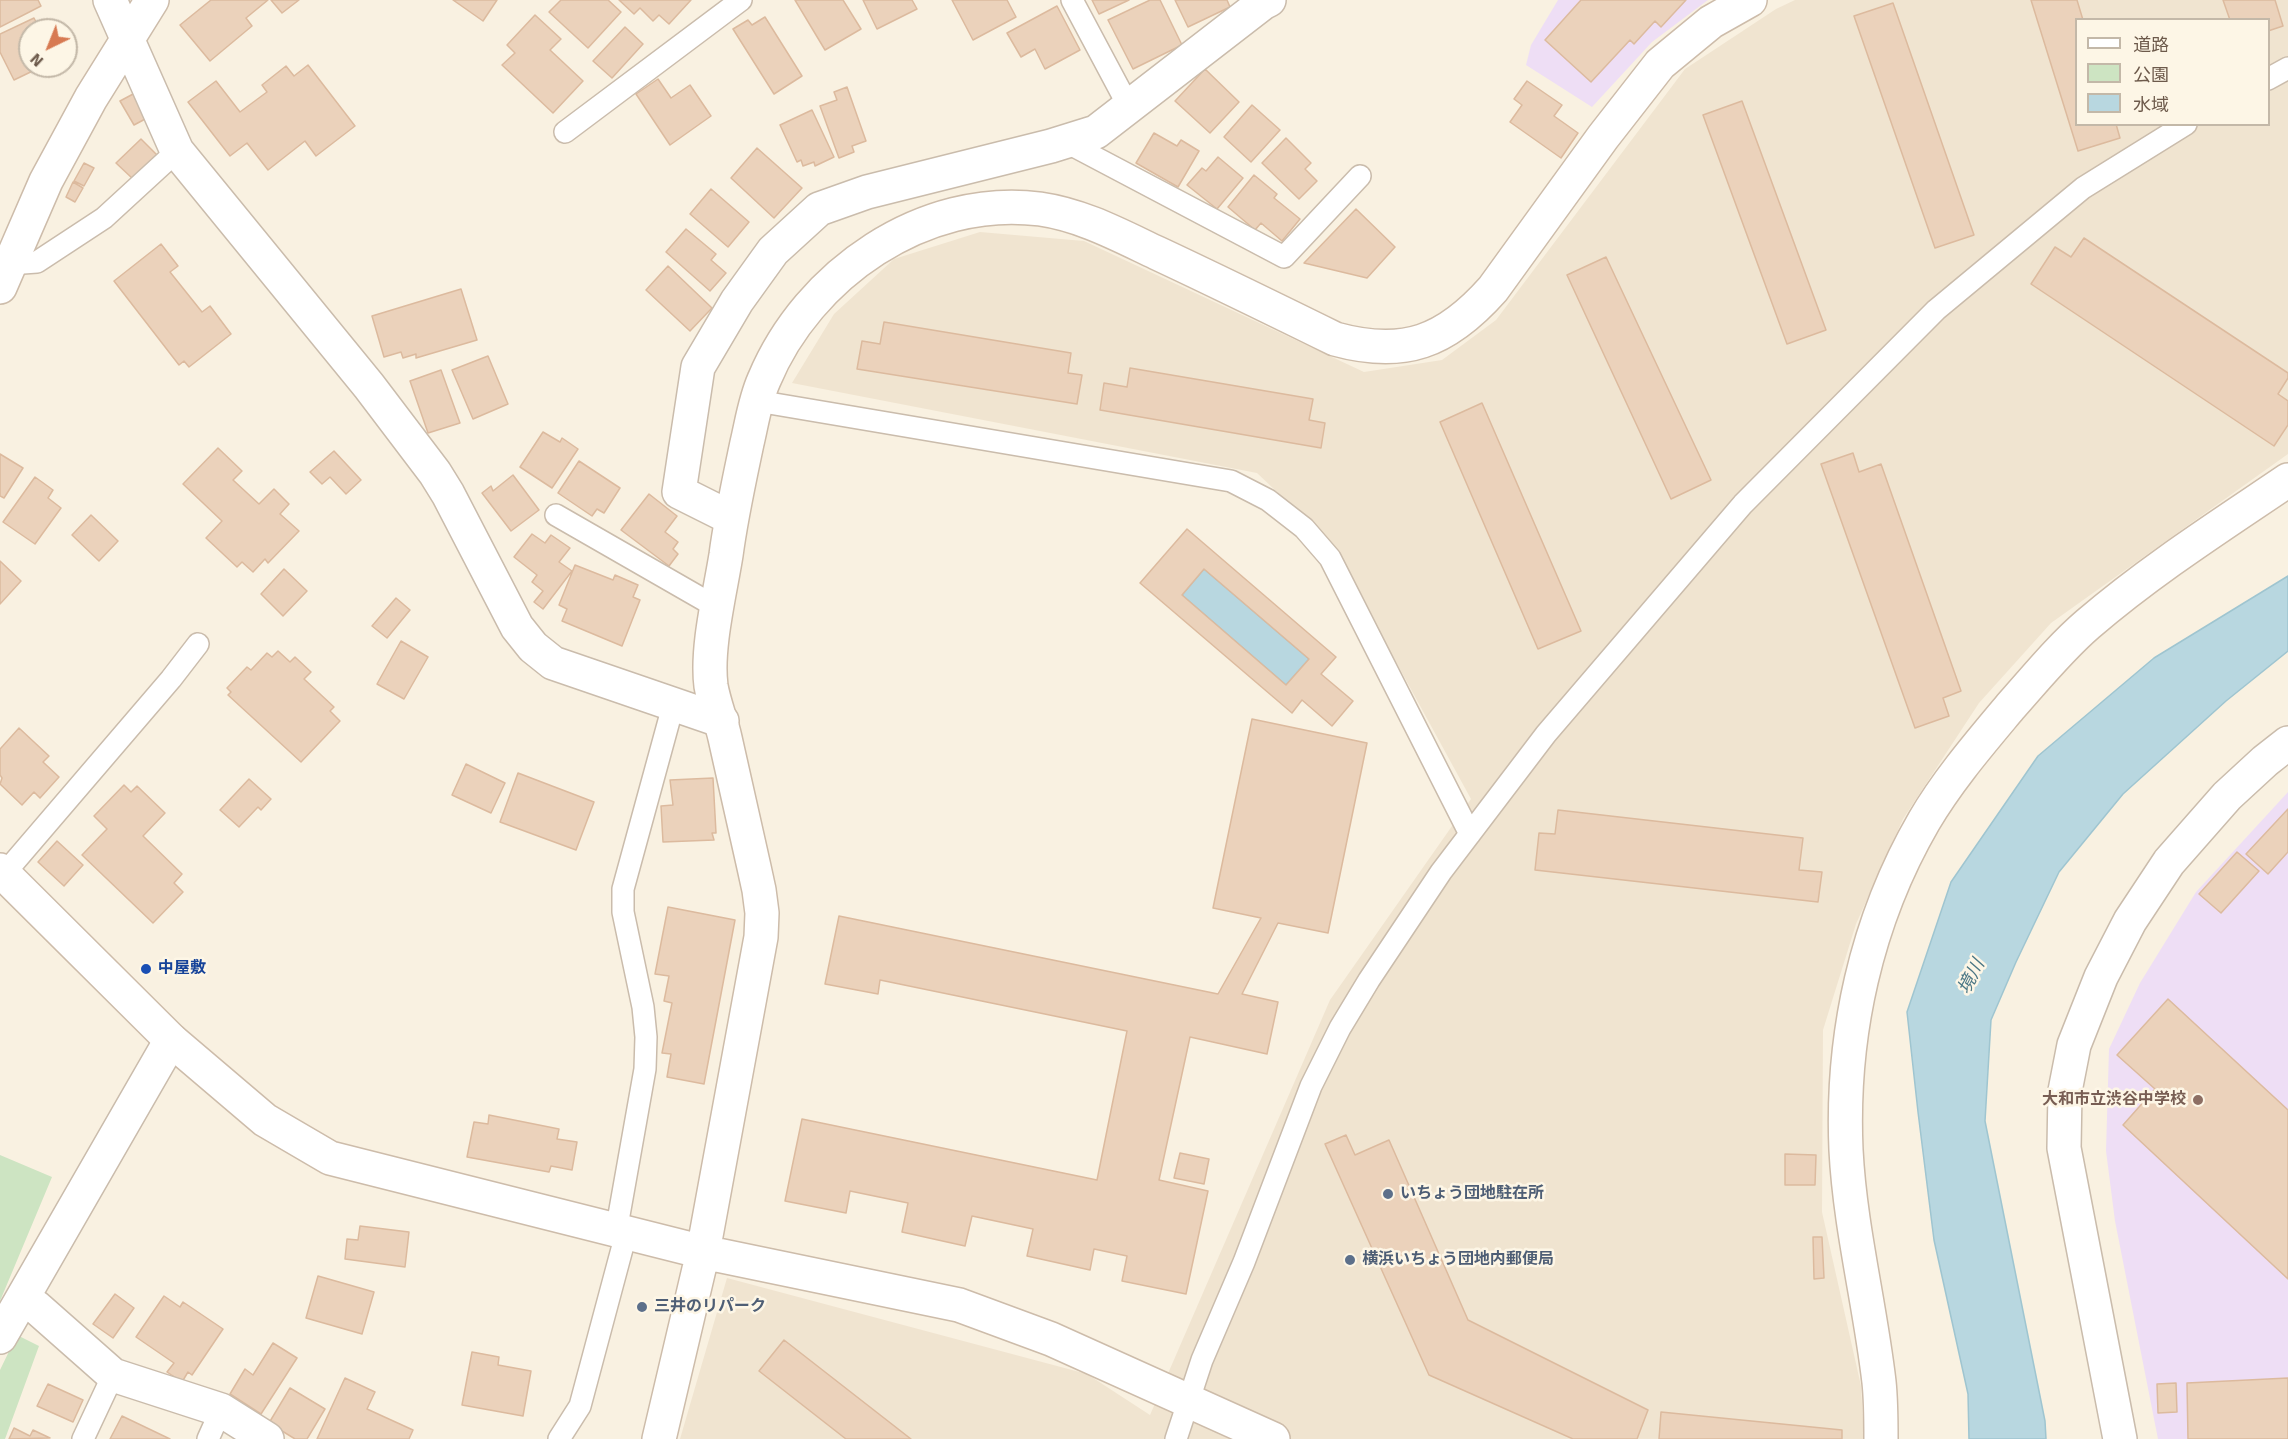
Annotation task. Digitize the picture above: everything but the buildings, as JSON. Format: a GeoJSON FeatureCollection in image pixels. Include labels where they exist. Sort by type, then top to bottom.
{"type":"FeatureCollection","features":[{"type":"Feature","properties":{"kind":"street"},"geometry":{"type":"LineString","coordinates":[[110,0],[177,151],[334,343],[435,473],[517,627],[533,647],[553,663],[722,721]]}},
{"type":"Feature","properties":{"kind":"street"},"geometry":{"type":"LineString","coordinates":[[5,276],[46,181],[91,98],[152,0]]}},
{"type":"Feature","properties":{"kind":"street"},"geometry":{"type":"LineString","coordinates":[[659,1439],[703,1252],[761,938],[762,914],[759,890],[722,721],[711,686],[711,656],[731,518],[757,401],[764,380],[788,335],[842,272],[906,232],[950,216],[996,209],[1038,209],[1085,219],[1335,339],[1355,345],[1378,347],[1400,346],[1433,338],[1456,326],[1476,309],[1493,289],[1603,137],[1660,64],[1711,22],[1750,0]]}},
{"type":"Feature","properties":{"kind":"street"},"geometry":{"type":"LineString","coordinates":[[731,518],[679,492],[698,368],[738,302],[773,251],[819,209],[867,192],[1066,142],[1096,132],[1264,1]]}},
{"type":"Feature","properties":{"kind":"street"},"geometry":{"type":"LineString","coordinates":[[1881,1439],[1879,1384],[1855,1235],[1846,1150],[1847,1066],[1859,984],[1877,922],[1924,820],[1977,746],[2034,680],[2085,626],[2141,580],[2288,480]]}},
{"type":"Feature","properties":{"kind":"street"},"geometry":{"type":"LineString","coordinates":[[2120,1439],[2064,1148],[2065,1091],[2074,1046],[2101,977],[2130,921],[2169,862],[2227,796],[2288,743]]}},
{"type":"Feature","properties":{"kind":"street"},"geometry":{"type":"LineString","coordinates":[[2,872],[171,1040],[265,1120],[330,1158],[621,1233],[959,1305],[1051,1339],[1272,1439]]}},
{"type":"Feature","properties":{"kind":"street"},"geometry":{"type":"LineString","coordinates":[[1,1335],[171,1040]]}},
{"type":"Feature","properties":{"kind":"street"},"geometry":{"type":"LineString","coordinates":[[22,1299],[36,1306],[113,1375],[215,1425],[267,1439]]}},
{"type":"Feature","properties":{"kind":"lane"},"geometry":{"type":"LineString","coordinates":[[565,132],[741,0]]}},
{"type":"Feature","properties":{"kind":"lane"},"geometry":{"type":"LineString","coordinates":[[1072,0],[1129,107]]}},
{"type":"Feature","properties":{"kind":"lane"},"geometry":{"type":"LineString","coordinates":[[2270,78],[2288,68]]}},
{"type":"Feature","properties":{"kind":"lane"},"geometry":{"type":"LineString","coordinates":[[1176,1439],[1202,1360],[1244,1262],[1316,1076],[1340,1028],[1441,872],[1546,734],[1743,504],[1936,310],[2083,188],[2184,126]]}},
{"type":"Feature","properties":{"kind":"lane"},"geometry":{"type":"LineString","coordinates":[[1066,142],[1284,257],[1360,176]]}},
{"type":"Feature","properties":{"kind":"lane"},"geometry":{"type":"LineString","coordinates":[[5,276],[37,262],[104,218],[177,151]]}},
{"type":"Feature","properties":{"kind":"lane"},"geometry":{"type":"LineString","coordinates":[[757,401],[1231,481],[1268,500],[1304,528],[1330,558],[1470,834]]}},
{"type":"Feature","properties":{"kind":"lane"},"geometry":{"type":"LineString","coordinates":[[556,515],[718,608]]}},
{"type":"Feature","properties":{"kind":"lane"},"geometry":{"type":"LineString","coordinates":[[2,872],[171,679],[198,644]]}},
{"type":"Feature","properties":{"kind":"lane"},"geometry":{"type":"LineString","coordinates":[[559,1439],[580,1406],[621,1233],[645,1069],[646,1037],[643,1007],[623,912],[622,889],[673,706]]}},
{"type":"Feature","properties":{"kind":"lane"},"geometry":{"type":"LineString","coordinates":[[83,1439],[113,1375]]}},
{"type":"Feature","properties":{"kind":"shaded area"},"geometry":{"type":"Polygon","coordinates":[[[1558,0],[1708,0],[1652,42],[1592,107],[1526,65],[1531,45],[1558,0]]]}},
{"type":"Feature","properties":{"kind":"shaded area"},"geometry":{"type":"Polygon","coordinates":[[[1795,0],[2288,0],[2288,454],[2051,623],[1979,703],[1903,819],[1856,924],[1823,1030],[1822,1212],[1861,1386],[1864,1439],[680,1439],[727,1278],[1087,1374],[1150,1415],[1330,1000],[1471,799],[1331,543],[1257,473],[792,383],[834,314],[894,259],[980,232],[1084,241],[1364,372],[1442,360],[1496,320],[1685,69],[1776,9],[1795,0]]]}},
{"type":"Feature","properties":{"kind":"shaded area","name":"大和市立渋谷中学校"},"geometry":{"type":"Polygon","coordinates":[[[2288,792],[2288,1439],[2158,1439],[2115,1221],[2106,1151],[2109,1049],[2140,983],[2196,892],[2288,792]]]}},
{"type":"Feature","properties":{"kind":"green space"},"geometry":{"type":"Polygon","coordinates":[[[0,1155],[52,1177],[0,1301],[0,1155]]]}},
{"type":"Feature","properties":{"kind":"green space"},"geometry":{"type":"Polygon","coordinates":[[[17,1335],[39,1346],[5,1439],[0,1439],[0,1370],[17,1335]]]}},
{"type":"Feature","properties":{"kind":"water"},"geometry":{"type":"Polygon","coordinates":[[[1204,569],[1309,659],[1286,685],[1182,595],[1204,569]]]}},
{"type":"Feature","properties":{"kind":"water","name":"境川"},"geometry":{"type":"Polygon","coordinates":[[[2288,576],[2288,651],[2226,701],[2123,794],[2059,872],[1991,1020],[1985,1121],[2045,1421],[2046,1439],[1969,1439],[1968,1394],[1934,1240],[1907,1012],[1951,882],[2038,756],[2154,658],[2288,576]]]}},
{"type":"Feature","properties":{"kind":"place","name":"中屋敷"},"geometry":{"type":"Point","coordinates":[146,969]}},
{"type":"Feature","properties":{"kind":"place","name":"大和市立渋谷中学校"},"geometry":{"type":"Point","coordinates":[2198,1100]}},
{"type":"Feature","properties":{"kind":"place","name":"いちょう団地駐在所"},"geometry":{"type":"Point","coordinates":[1388,1194]}},
{"type":"Feature","properties":{"kind":"place","name":"横浜いちょう団地内郵便局"},"geometry":{"type":"Point","coordinates":[1350,1260]}},
{"type":"Feature","properties":{"kind":"place","name":"三井のリパーク"},"geometry":{"type":"Point","coordinates":[642,1307]}}]}
